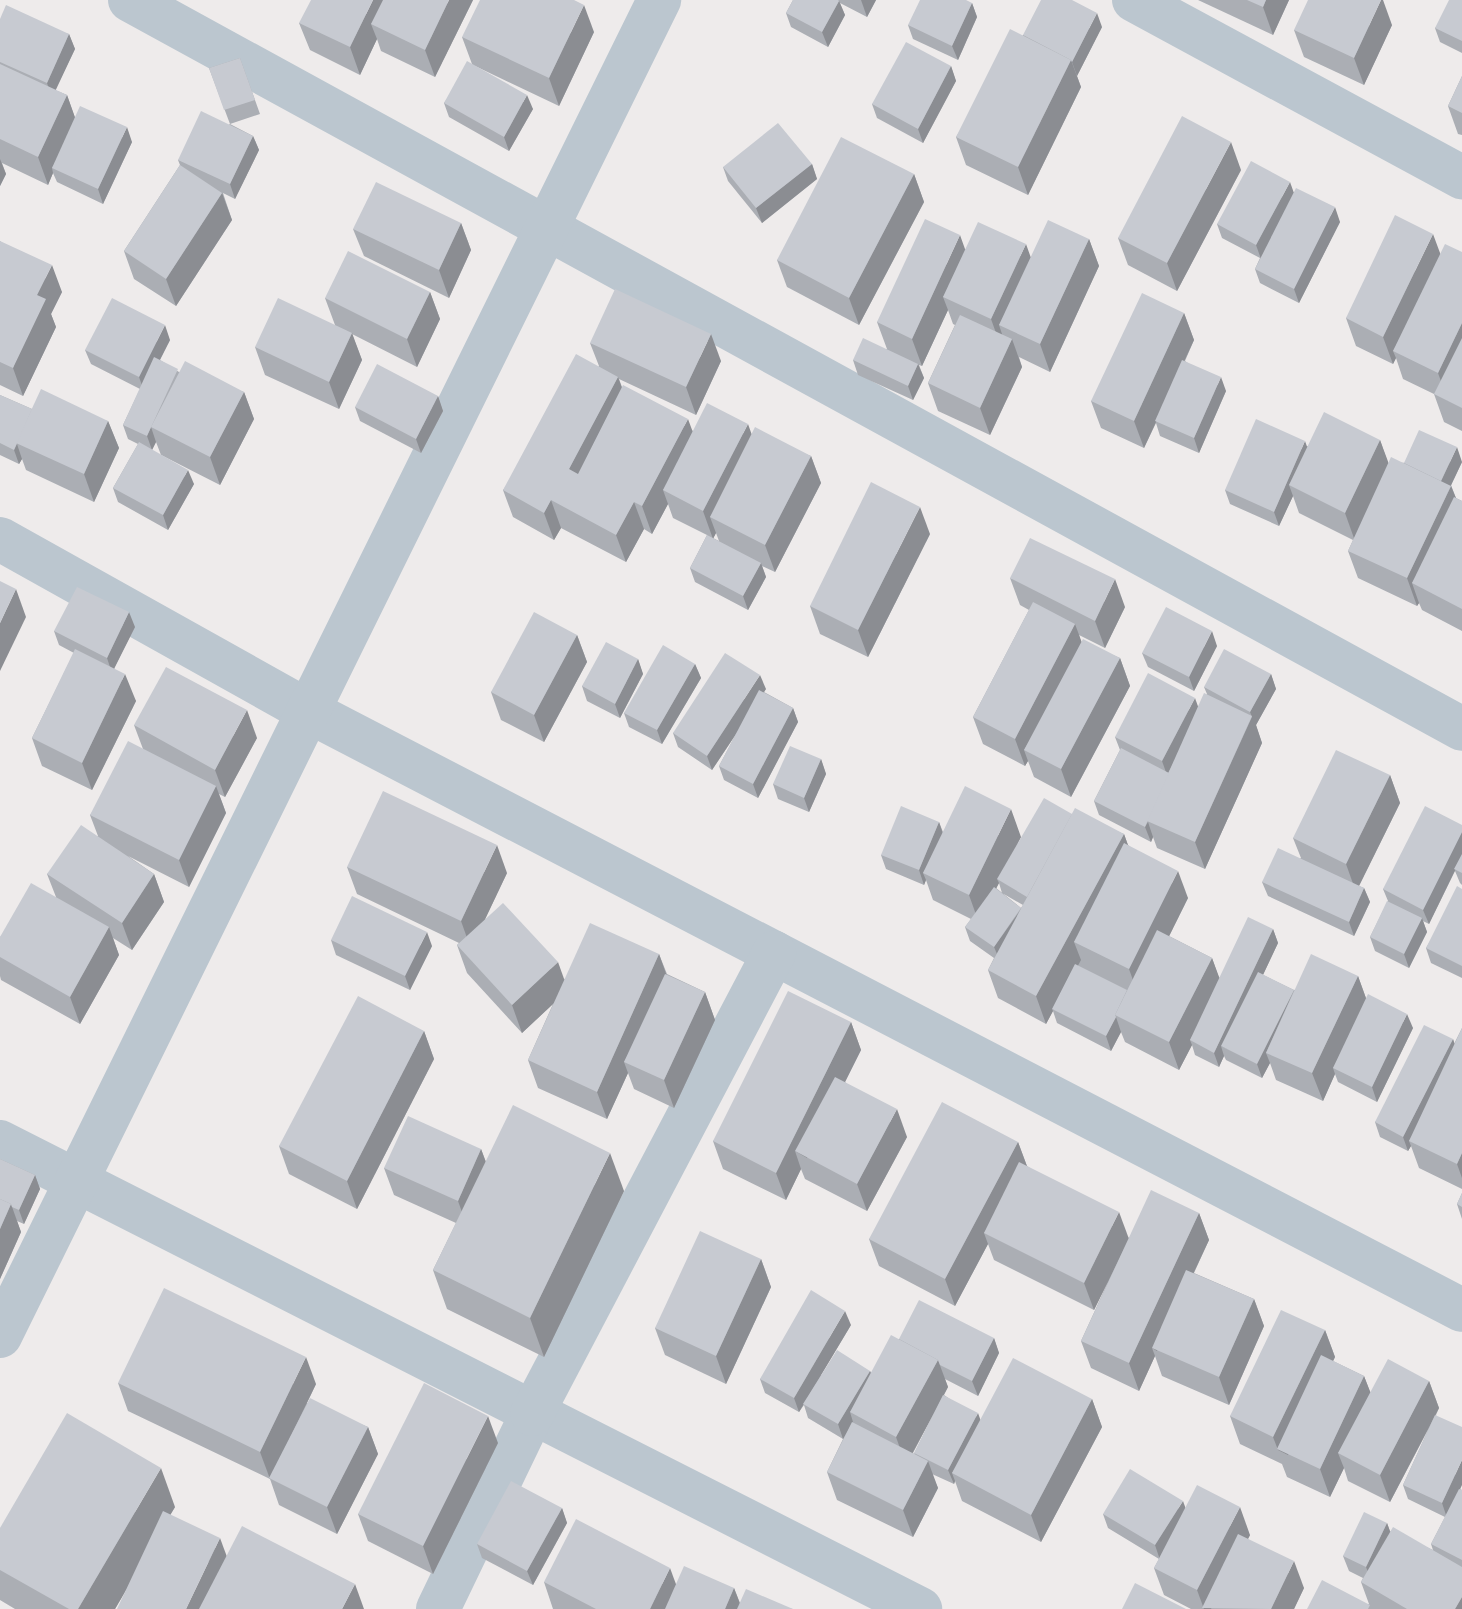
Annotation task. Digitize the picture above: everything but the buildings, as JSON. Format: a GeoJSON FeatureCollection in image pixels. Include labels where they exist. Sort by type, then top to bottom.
{"type":"FeatureCollection","features":[{"type":"Feature","properties":{"kind":"street"},"geometry":{"type":"LineString","coordinates":[[130,0],[1462,729]]}},
{"type":"Feature","properties":{"kind":"street"},"geometry":{"type":"LineString","coordinates":[[0,1336],[659,0]]}},
{"type":"Feature","properties":{"kind":"street"},"geometry":{"type":"LineString","coordinates":[[1134,0],[1462,177]]}},
{"type":"Feature","properties":{"kind":"street"},"geometry":{"type":"LineString","coordinates":[[0,539],[308,711],[1462,1310]]}},
{"type":"Feature","properties":{"kind":"street"},"geometry":{"type":"LineString","coordinates":[[438,1609],[532,1414],[774,953]]}},
{"type":"Feature","properties":{"kind":"street"},"geometry":{"type":"LineString","coordinates":[[0,1142],[75,1184],[920,1609]]}}]}
